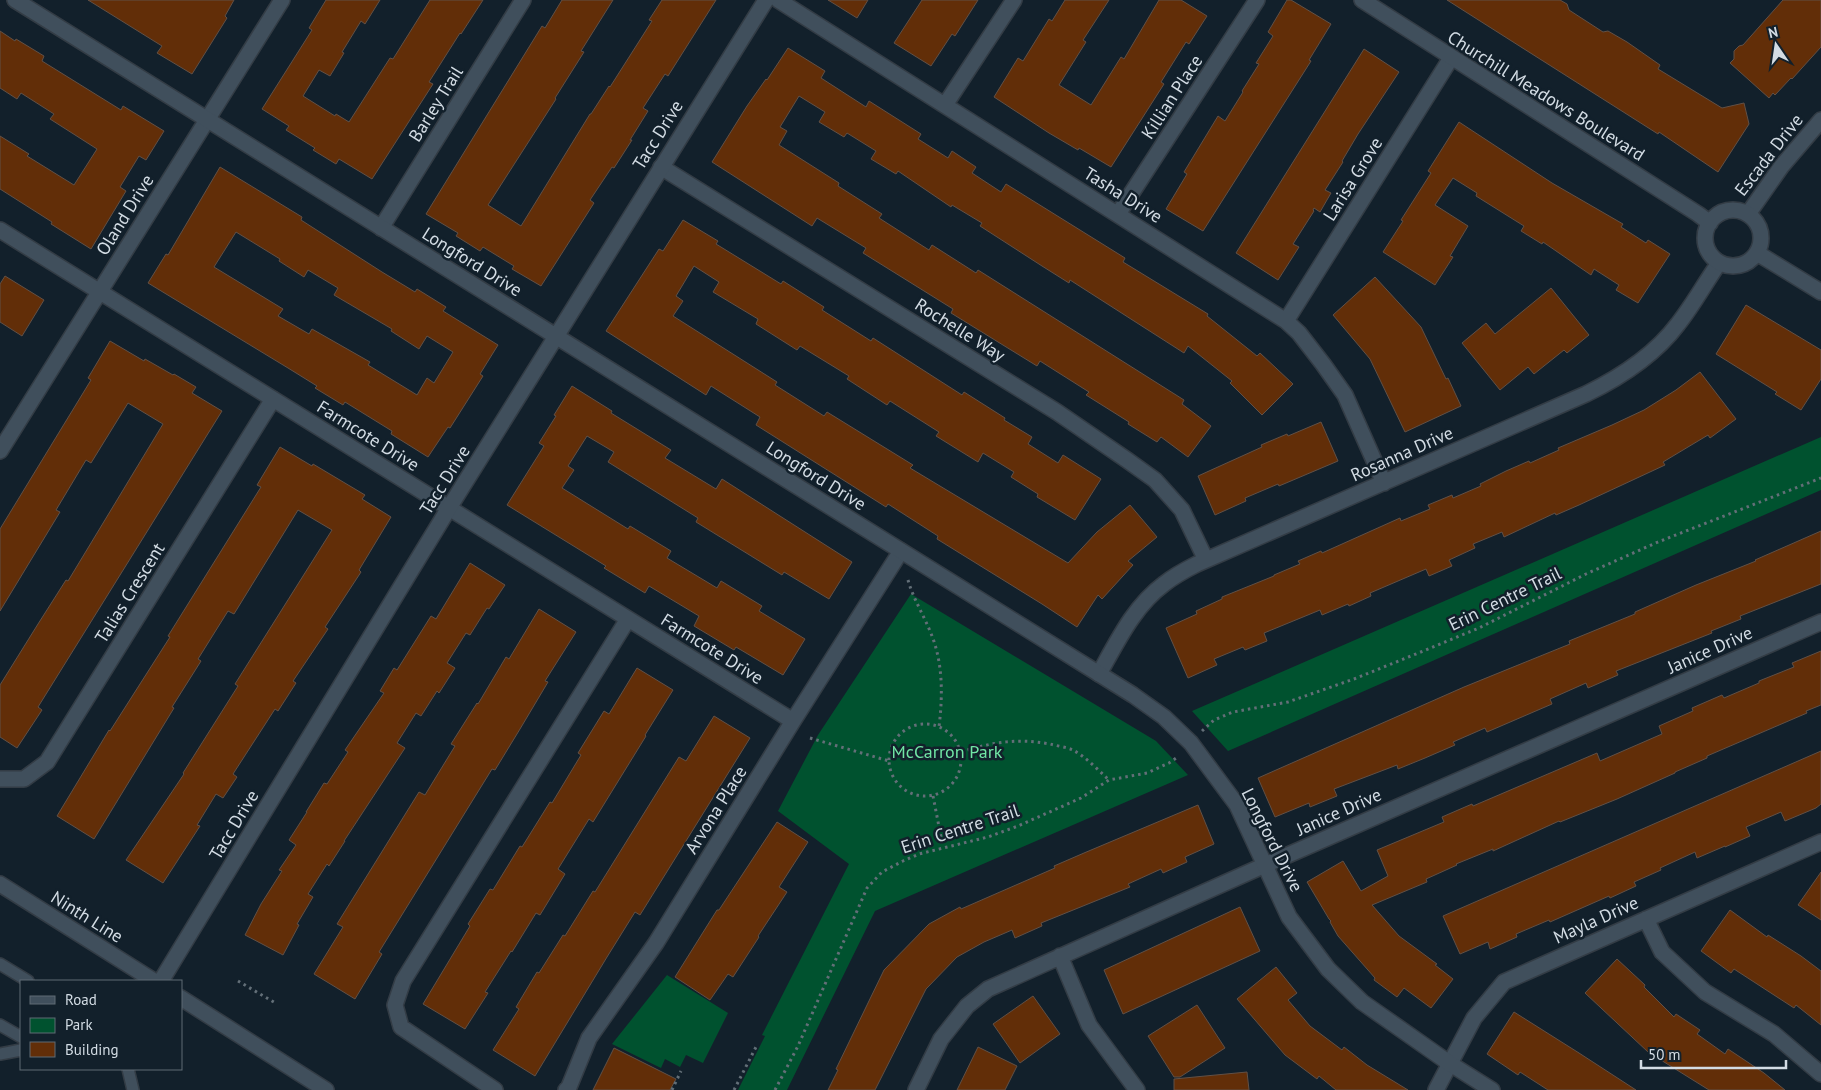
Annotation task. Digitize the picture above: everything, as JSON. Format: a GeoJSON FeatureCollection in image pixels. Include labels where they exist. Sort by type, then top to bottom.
{"type":"FeatureCollection","features":[{"type":"Feature","properties":{"kind":"street","name":"Longford Drive"},"geometry":{"type":"LineString","coordinates":[[15,0],[1099,674],[1164,717],[1191,743],[1237,804],[1289,917],[1328,969],[1362,1002],[1449,1063],[1492,1090]]}},
{"type":"Feature","properties":{"kind":"street","name":"Oland Drive"},"geometry":{"type":"LineString","coordinates":[[0,450],[282,0]]}},
{"type":"Feature","properties":{"kind":"street","name":"Barley Trail"},"geometry":{"type":"LineString","coordinates":[[381,228],[523,0]]}},
{"type":"Feature","properties":{"kind":"street","name":"Tacc Drive"},"geometry":{"type":"LineString","coordinates":[[162,980],[660,167],[766,0]]}},
{"type":"Feature","properties":{"kind":"street","name":"Tasha Drive"},"geometry":{"type":"LineString","coordinates":[[778,0],[1286,321],[1305,341],[1344,395],[1384,482]]}},
{"type":"Feature","properties":{"kind":"street"},"geometry":{"type":"LineString","coordinates":[[946,106],[1014,0]]}},
{"type":"Feature","properties":{"kind":"street","name":"Killian Place"},"geometry":{"type":"LineString","coordinates":[[1118,214],[1257,0]]}},
{"type":"Feature","properties":{"kind":"street","name":"Churchill Meadows Boulevard"},"geometry":{"type":"LineString","coordinates":[[1362,0],[1710,223]]}},
{"type":"Feature","properties":{"kind":"street","name":"Larisa Grove"},"geometry":{"type":"LineString","coordinates":[[1286,321],[1451,58]]}},
{"type":"Feature","properties":{"kind":"street","name":"Escada Drive"},"geometry":{"type":"LineString","coordinates":[[1748,214],[1781,167],[1821,120]]}},
{"type":"Feature","properties":{"kind":"street","name":"Rochelle Way"},"geometry":{"type":"LineString","coordinates":[[660,167],[1057,412],[1155,480],[1182,510],[1206,560]]}},
{"type":"Feature","properties":{"kind":"street"},"geometry":{"type":"LineString","coordinates":[[1737,210],[1748,214],[1759,227],[1761,245],[1757,253],[1750,261],[1740,266],[1729,266],[1719,263],[1708,252],[1706,245],[1705,237],[1710,223],[1717,215],[1727,211],[1737,210]]}},
{"type":"Feature","properties":{"kind":"street","name":"Farmcote Drive"},"geometry":{"type":"LineString","coordinates":[[0,230],[793,721]]}},
{"type":"Feature","properties":{"kind":"street"},"geometry":{"type":"LineString","coordinates":[[1757,253],[1821,292]]}},
{"type":"Feature","properties":{"kind":"street","name":"Rosanna Drive"},"geometry":{"type":"LineString","coordinates":[[1099,674],[1130,620],[1148,598],[1179,573],[1586,394],[1629,370],[1649,355],[1678,325],[1719,263]]}},
{"type":"Feature","properties":{"kind":"street","name":"Talias Crescent"},"geometry":{"type":"LineString","coordinates":[[0,779],[24,779],[47,762],[273,399]]}},
{"type":"Feature","properties":{"kind":"street","name":"Arvona Place"},"geometry":{"type":"LineString","coordinates":[[566,1090],[569,1088],[590,1038],[656,943],[901,551]]}},
{"type":"Feature","properties":{"kind":"street"},"geometry":{"type":"LineString","coordinates":[[495,1090],[401,1027],[395,1005],[408,972],[628,619]]}},
{"type":"Feature","properties":{"kind":"street","name":"Janice Drive"},"geometry":{"type":"LineString","coordinates":[[916,1090],[941,1039],[967,1006],[988,989],[1265,865],[1821,622]]}},
{"type":"Feature","properties":{"kind":"street","name":"Mayla Drive"},"geometry":{"type":"LineString","coordinates":[[1436,1090],[1474,1018],[1504,982],[1821,842]]}},
{"type":"Feature","properties":{"kind":"street","name":"Ninth Line"},"geometry":{"type":"LineString","coordinates":[[0,884],[152,980]]}},
{"type":"Feature","properties":{"kind":"street"},"geometry":{"type":"LineString","coordinates":[[1646,919],[1662,952],[1705,992],[1774,1034],[1821,1074]]}},
{"type":"Feature","properties":{"kind":"street"},"geometry":{"type":"LineString","coordinates":[[1060,956],[1089,1025],[1137,1090]]}},
{"type":"Feature","properties":{"kind":"street"},"geometry":{"type":"LineString","coordinates":[[182,999],[326,1090]]}},
{"type":"Feature","properties":{"kind":"lane"},"geometry":{"type":"LineString","coordinates":[[0,964],[26,980]]}},
{"type":"Feature","properties":{"kind":"lane"},"geometry":{"type":"LineString","coordinates":[[0,1025],[20,1036]]}},
{"type":"Feature","properties":{"kind":"lane"},"geometry":{"type":"LineString","coordinates":[[0,1054],[20,1050]]}},
{"type":"Feature","properties":{"kind":"lane"},"geometry":{"type":"LineString","coordinates":[[128,1070],[133,1090]]}},
{"type":"Feature","properties":{"kind":"path","name":"Erin Centre Trail"},"geometry":{"type":"LineString","coordinates":[[1199,734],[1214,720],[1228,714],[1288,702],[1354,679],[1411,656],[1479,628],[1586,574],[1658,542],[1821,478]]}},
{"type":"Feature","properties":{"kind":"path"},"geometry":{"type":"LineString","coordinates":[[908,580],[935,644],[942,684],[939,727]]}},
{"type":"Feature","properties":{"kind":"path"},"geometry":{"type":"LineString","coordinates":[[929,724],[948,731],[956,740],[961,752],[962,765],[958,777],[950,787],[933,796],[920,797],[908,792],[898,784],[891,774],[889,761],[895,739],[904,730],[916,725],[929,724]]}},
{"type":"Feature","properties":{"kind":"path"},"geometry":{"type":"LineString","coordinates":[[810,738],[889,761]]}},
{"type":"Feature","properties":{"kind":"path"},"geometry":{"type":"LineString","coordinates":[[961,752],[1001,741],[1020,741],[1058,746],[1073,750],[1108,780]]}},
{"type":"Feature","properties":{"kind":"path","name":"Erin Centre Trail"},"geometry":{"type":"LineString","coordinates":[[776,1090],[798,1046],[867,888],[882,872],[919,854],[988,837],[1018,826],[1081,798],[1108,780],[1134,776],[1157,769],[1176,759],[1184,751]]}},
{"type":"Feature","properties":{"kind":"path"},"geometry":{"type":"LineString","coordinates":[[933,796],[943,847]]}},
{"type":"Feature","properties":{"kind":"path"},"geometry":{"type":"LineString","coordinates":[[238,981],[277,1004]]}},
{"type":"Feature","properties":{"kind":"path"},"geometry":{"type":"LineString","coordinates":[[734,1090],[757,1045]]}},
{"type":"Feature","properties":{"kind":"path"},"geometry":{"type":"LineString","coordinates":[[672,1090],[682,1071]]}},
{"type":"Feature","properties":{"kind":"green space"},"geometry":{"type":"Polygon","coordinates":[[[1821,437],[1821,490],[1228,751],[1192,711],[1821,437]]]}},
{"type":"Feature","properties":{"kind":"green space","name":"McCarron Park"},"geometry":{"type":"Polygon","coordinates":[[[911,594],[1156,741],[1188,775],[875,911],[787,1090],[738,1090],[765,1036],[762,1035],[849,864],[778,811],[818,735],[911,594]]]}},
{"type":"Feature","properties":{"kind":"green space"},"geometry":{"type":"Polygon","coordinates":[[[667,975],[728,1013],[703,1063],[686,1055],[680,1067],[665,1059],[661,1068],[612,1044],[667,975]]]}},
{"type":"Feature","properties":{"kind":"building"},"geometry":{"type":"Polygon","coordinates":[[[88,0],[234,0],[225,16],[227,18],[192,74],[157,53],[162,46],[88,0]]]}},
{"type":"Feature","properties":{"kind":"building"},"geometry":{"type":"Polygon","coordinates":[[[326,0],[380,0],[365,24],[361,21],[330,76],[319,70],[303,96],[335,116],[336,114],[349,122],[390,58],[393,59],[430,0],[483,0],[429,82],[433,84],[372,179],[339,159],[336,164],[313,150],[315,148],[286,130],[289,126],[262,109],[312,30],[309,28],[326,0]]]}},
{"type":"Feature","properties":{"kind":"building"},"geometry":{"type":"Polygon","coordinates":[[[562,0],[613,0],[581,51],[584,52],[556,99],[488,205],[521,226],[590,114],[610,87],[652,21],[649,20],[662,0],[716,0],[668,76],[665,74],[643,108],[648,111],[630,140],[632,140],[590,200],[594,203],[541,286],[512,269],[514,266],[483,247],[480,251],[456,236],[458,233],[426,214],[542,26],[545,28],[562,0]]]}},
{"type":"Feature","properties":{"kind":"building"},"geometry":{"type":"Polygon","coordinates":[[[828,0],[868,0],[857,18],[828,0]]]}},
{"type":"Feature","properties":{"kind":"building"},"geometry":{"type":"Polygon","coordinates":[[[922,0],[978,0],[955,36],[952,34],[931,66],[894,43],[922,0]]]}},
{"type":"Feature","properties":{"kind":"building"},"geometry":{"type":"Polygon","coordinates":[[[1065,0],[1109,0],[1083,40],[1086,42],[1059,85],[1091,105],[1121,57],[1124,59],[1159,0],[1181,0],[1207,16],[1189,44],[1186,42],[1161,82],[1164,84],[1111,167],[1049,133],[994,97],[1018,58],[1023,61],[1049,19],[1052,21],[1065,0]]]}},
{"type":"Feature","properties":{"kind":"building"},"geometry":{"type":"Polygon","coordinates":[[[1287,0],[1291,0],[1331,24],[1309,60],[1311,61],[1203,231],[1166,209],[1187,174],[1184,172],[1218,116],[1225,121],[1243,92],[1259,64],[1256,63],[1273,36],[1268,32],[1287,0]]]}},
{"type":"Feature","properties":{"kind":"building"},"geometry":{"type":"Polygon","coordinates":[[[1447,0],[1560,0],[1567,4],[1569,10],[1603,32],[1608,31],[1627,42],[1660,65],[1658,69],[1722,108],[1744,103],[1749,124],[1718,172],[1659,132],[1658,134],[1447,0]]]}},
{"type":"Feature","properties":{"kind":"building"},"geometry":{"type":"Polygon","coordinates":[[[1783,0],[1821,0],[1821,47],[1792,79],[1775,95],[1773,93],[1769,98],[1730,63],[1734,59],[1734,51],[1743,45],[1783,0]]]}},
{"type":"Feature","properties":{"kind":"building"},"geometry":{"type":"Polygon","coordinates":[[[0,31],[44,56],[42,61],[121,110],[123,106],[164,131],[146,160],[139,156],[120,187],[126,191],[91,249],[0,189],[0,136],[29,154],[27,156],[74,185],[97,149],[50,119],[54,114],[21,93],[17,99],[0,88],[0,31]]]}},
{"type":"Feature","properties":{"kind":"building"},"geometry":{"type":"Polygon","coordinates":[[[788,48],[825,71],[821,78],[866,107],[869,101],[921,134],[918,139],[948,158],[952,151],[976,167],[972,173],[1001,192],[1006,184],[1125,258],[1123,262],[1208,314],[1207,316],[1257,356],[1260,353],[1293,384],[1262,415],[1230,383],[1232,381],[1188,346],[1184,353],[1070,280],[1069,283],[1042,266],[980,226],[982,223],[952,205],[951,207],[898,171],[896,174],[871,159],[876,151],[847,133],[844,137],[819,122],[825,112],[799,96],[780,127],[787,131],[779,145],[839,183],[838,186],[882,214],[879,218],[929,250],[932,245],[976,273],[978,270],[1184,400],[1182,404],[1211,426],[1188,457],[1161,437],[1157,442],[1128,424],[1129,422],[1086,395],[1089,392],[1040,361],[1037,366],[951,313],[953,309],[863,253],[866,248],[817,218],[812,226],[712,162],[747,106],[788,48]]]}},
{"type":"Feature","properties":{"kind":"building"},"geometry":{"type":"Polygon","coordinates":[[[1364,49],[1399,72],[1358,134],[1325,190],[1331,193],[1320,212],[1314,208],[1314,211],[1293,244],[1299,247],[1278,280],[1236,253],[1364,49]]]}},
{"type":"Feature","properties":{"kind":"building"},"geometry":{"type":"Polygon","coordinates":[[[1459,122],[1552,183],[1623,224],[1621,227],[1646,243],[1648,240],[1670,254],[1638,303],[1616,290],[1619,285],[1594,269],[1591,275],[1543,242],[1542,244],[1521,231],[1524,226],[1476,196],[1477,193],[1453,178],[1435,205],[1468,226],[1450,256],[1453,257],[1435,285],[1383,252],[1431,173],[1428,171],[1459,122]]]}},
{"type":"Feature","properties":{"kind":"building"},"geometry":{"type":"Polygon","coordinates":[[[220,167],[302,217],[301,220],[382,272],[415,292],[417,289],[446,307],[443,311],[498,345],[480,374],[483,376],[450,428],[448,427],[428,457],[391,434],[392,431],[345,402],[343,405],[315,388],[317,386],[148,283],[166,254],[168,255],[220,167]],[[236,232],[214,267],[283,309],[278,316],[309,334],[312,329],[370,362],[368,365],[417,395],[427,378],[434,383],[453,352],[427,336],[419,349],[391,331],[392,329],[334,295],[338,288],[308,270],[304,277],[279,261],[280,259],[236,232]]]}},
{"type":"Feature","properties":{"kind":"building"},"geometry":{"type":"Polygon","coordinates":[[[683,220],[718,241],[716,244],[781,284],[783,281],[824,307],[822,310],[871,341],[873,338],[962,395],[964,392],[1005,418],[1004,420],[1032,437],[1028,444],[1058,463],[1063,455],[1101,479],[1075,520],[1037,497],[1038,494],[1011,477],[1014,472],[983,453],[978,462],[936,436],[939,432],[890,401],[887,405],[847,379],[849,376],[800,346],[797,350],[756,324],[758,319],[713,292],[719,282],[694,266],[676,296],[683,301],[673,316],[777,382],[775,385],[824,416],[827,412],[913,465],[910,468],[1068,563],[1097,532],[1130,505],[1157,537],[1128,561],[1133,565],[1102,599],[1098,595],[1077,627],[937,539],[938,536],[888,504],[886,507],[756,425],[760,417],[711,386],[706,395],[606,331],[659,249],[663,251],[683,220]]]}},
{"type":"Feature","properties":{"kind":"building"},"geometry":{"type":"Polygon","coordinates":[[[5,276],[44,300],[22,336],[0,322],[0,284],[5,276]]]}},
{"type":"Feature","properties":{"kind":"building"},"geometry":{"type":"Polygon","coordinates":[[[1375,277],[1421,327],[1461,406],[1405,432],[1370,359],[1333,315],[1375,277]]]}},
{"type":"Feature","properties":{"kind":"building"},"geometry":{"type":"Polygon","coordinates":[[[1551,288],[1589,335],[1567,353],[1564,350],[1534,374],[1528,367],[1500,390],[1462,343],[1486,323],[1495,334],[1551,288]]]}},
{"type":"Feature","properties":{"kind":"building"},"geometry":{"type":"Polygon","coordinates":[[[1746,305],[1821,350],[1821,379],[1801,410],[1775,394],[1777,392],[1716,354],[1746,305]]]}},
{"type":"Feature","properties":{"kind":"building"},"geometry":{"type":"Polygon","coordinates":[[[110,341],[144,361],[145,359],[196,387],[192,393],[222,411],[38,707],[42,710],[17,748],[0,737],[0,685],[66,580],[68,581],[163,424],[128,403],[91,463],[86,460],[56,510],[60,512],[0,611],[0,529],[91,380],[88,378],[110,341]]]}},
{"type":"Feature","properties":{"kind":"building"},"geometry":{"type":"Polygon","coordinates":[[[1700,372],[1736,419],[1710,438],[1708,435],[1663,462],[1665,465],[1504,537],[1502,532],[1473,544],[1475,548],[1449,560],[1452,566],[1429,576],[1426,569],[1370,593],[1371,596],[1349,606],[1348,604],[1322,615],[1320,610],[1264,633],[1267,641],[1245,650],[1243,647],[1214,659],[1217,665],[1188,678],[1166,628],[1197,614],[1196,611],[1222,599],[1222,597],[1300,564],[1298,561],[1321,551],[1322,553],[1400,518],[1401,521],[1430,509],[1428,505],[1452,495],[1453,498],[1481,486],[1480,484],[1506,471],[1529,461],[1530,463],[1559,450],[1558,448],[1644,410],[1700,372]]]}},
{"type":"Feature","properties":{"kind":"building"},"geometry":{"type":"Polygon","coordinates":[[[572,386],[612,411],[611,413],[671,450],[665,458],[716,489],[722,479],[852,562],[829,599],[784,572],[782,575],[696,522],[698,518],[608,462],[614,452],[587,436],[568,466],[574,470],[562,488],[628,529],[630,526],[671,551],[667,558],[717,588],[721,581],[762,606],[759,611],[805,639],[783,675],[736,647],[734,650],[694,626],[699,616],[649,586],[645,593],[604,568],[606,566],[507,505],[544,446],[539,443],[572,386]]]}},
{"type":"Feature","properties":{"kind":"building"},"geometry":{"type":"Polygon","coordinates":[[[1321,422],[1338,461],[1245,498],[1246,501],[1215,515],[1198,476],[1262,447],[1261,445],[1321,422]]]}},
{"type":"Feature","properties":{"kind":"building"},"geometry":{"type":"Polygon","coordinates":[[[280,447],[365,495],[362,499],[391,517],[359,570],[361,572],[325,627],[328,629],[293,681],[296,683],[278,711],[275,709],[233,774],[237,777],[223,798],[216,794],[197,825],[200,826],[163,883],[126,860],[184,774],[238,686],[235,684],[332,530],[298,510],[234,614],[228,611],[198,659],[201,661],[172,707],[174,708],[94,839],[57,816],[109,730],[170,637],[168,636],[261,487],[257,485],[280,447]]]}},
{"type":"Feature","properties":{"kind":"building"},"geometry":{"type":"Polygon","coordinates":[[[1821,531],[1821,584],[1740,616],[1741,619],[1711,631],[1712,633],[1616,671],[1618,675],[1588,688],[1586,683],[1550,699],[1552,704],[1487,732],[1485,728],[1453,742],[1455,745],[1398,769],[1397,765],[1334,789],[1337,796],[1310,807],[1309,803],[1275,817],[1258,778],[1464,687],[1570,644],[1569,641],[1635,614],[1635,612],[1756,561],[1821,531]]]}},
{"type":"Feature","properties":{"kind":"building"},"geometry":{"type":"Polygon","coordinates":[[[470,563],[505,585],[489,609],[487,608],[470,635],[466,633],[447,663],[455,668],[439,693],[437,691],[421,716],[416,713],[397,743],[405,748],[329,866],[327,864],[308,894],[313,897],[297,924],[299,925],[283,955],[245,935],[261,904],[282,871],[279,870],[296,845],[289,840],[324,783],[327,784],[348,752],[345,750],[384,693],[380,691],[394,668],[397,670],[431,616],[436,619],[470,563]]]}},
{"type":"Feature","properties":{"kind":"building"},"geometry":{"type":"Polygon","coordinates":[[[539,609],[576,632],[545,681],[548,682],[495,770],[492,769],[379,952],[382,954],[355,999],[314,974],[343,927],[337,924],[419,792],[425,795],[455,746],[451,744],[506,657],[509,659],[539,609]]]}},
{"type":"Feature","properties":{"kind":"building"},"geometry":{"type":"Polygon","coordinates":[[[1821,651],[1821,705],[1806,711],[1807,713],[1707,756],[1707,758],[1617,799],[1559,821],[1493,851],[1493,849],[1456,864],[1426,879],[1427,882],[1372,905],[1399,936],[1437,964],[1435,965],[1453,979],[1431,1008],[1404,988],[1397,997],[1374,980],[1375,978],[1338,936],[1307,882],[1343,861],[1361,891],[1388,876],[1377,850],[1444,822],[1442,817],[1472,804],[1473,806],[1597,753],[1600,761],[1662,734],[1659,726],[1693,711],[1692,708],[1722,695],[1724,698],[1759,683],[1759,681],[1794,667],[1792,663],[1821,651]]]}},
{"type":"Feature","properties":{"kind":"building"},"geometry":{"type":"Polygon","coordinates":[[[637,668],[673,690],[593,822],[589,819],[558,869],[565,874],[540,915],[536,913],[511,951],[485,992],[488,993],[465,1029],[423,1004],[490,889],[493,890],[520,846],[522,847],[550,802],[552,803],[581,755],[578,753],[604,711],[609,714],[637,668]]]}},
{"type":"Feature","properties":{"kind":"building"},"geometry":{"type":"Polygon","coordinates":[[[714,716],[750,738],[640,915],[635,912],[535,1076],[493,1050],[519,1009],[516,1007],[537,972],[539,973],[563,935],[565,936],[593,891],[595,892],[679,757],[686,761],[714,716]]]}},
{"type":"Feature","properties":{"kind":"building"},"geometry":{"type":"Polygon","coordinates":[[[1821,751],[1821,804],[1816,808],[1785,821],[1781,812],[1746,827],[1750,836],[1697,858],[1695,852],[1634,882],[1636,886],[1610,898],[1609,896],[1550,922],[1549,920],[1516,934],[1517,937],[1490,949],[1488,942],[1460,954],[1443,916],[1821,751]]]}},
{"type":"Feature","properties":{"kind":"building"},"geometry":{"type":"Polygon","coordinates":[[[1198,805],[1214,844],[1185,857],[1187,862],[1163,873],[1161,869],[1128,884],[1130,887],[1041,923],[1042,926],[1015,938],[1012,930],[984,942],[957,957],[926,989],[875,1090],[828,1090],[838,1070],[836,1069],[884,970],[929,924],[960,907],[961,909],[1055,868],[1054,866],[1198,805]]]}},
{"type":"Feature","properties":{"kind":"building"},"geometry":{"type":"Polygon","coordinates":[[[777,822],[808,842],[779,887],[787,892],[733,977],[728,974],[710,1000],[675,977],[717,910],[719,910],[777,822]]]}},
{"type":"Feature","properties":{"kind":"building"},"geometry":{"type":"Polygon","coordinates":[[[1821,872],[1821,920],[1798,905],[1821,872]]]}},
{"type":"Feature","properties":{"kind":"building"},"geometry":{"type":"Polygon","coordinates":[[[1240,907],[1260,951],[1123,1014],[1104,970],[1240,907]]]}},
{"type":"Feature","properties":{"kind":"building"},"geometry":{"type":"Polygon","coordinates":[[[1730,910],[1767,937],[1768,935],[1821,971],[1821,1025],[1796,1005],[1794,1008],[1734,969],[1731,973],[1701,951],[1730,910]]]}},
{"type":"Feature","properties":{"kind":"building"},"geometry":{"type":"Polygon","coordinates":[[[1617,959],[1645,985],[1644,987],[1674,1017],[1676,1014],[1700,1030],[1697,1034],[1725,1054],[1728,1049],[1764,1073],[1785,1090],[1709,1090],[1648,1052],[1585,993],[1617,959]]]}},
{"type":"Feature","properties":{"kind":"building"},"geometry":{"type":"Polygon","coordinates":[[[1276,967],[1297,993],[1288,1000],[1310,1026],[1342,1050],[1344,1047],[1367,1065],[1408,1090],[1336,1090],[1319,1076],[1317,1079],[1285,1055],[1237,999],[1276,967]]]}},
{"type":"Feature","properties":{"kind":"building"},"geometry":{"type":"Polygon","coordinates":[[[1033,996],[1060,1034],[1020,1063],[993,1024],[1033,996]]]}},
{"type":"Feature","properties":{"kind":"building"},"geometry":{"type":"Polygon","coordinates":[[[1197,1005],[1225,1048],[1180,1077],[1174,1077],[1148,1036],[1197,1005]]]}},
{"type":"Feature","properties":{"kind":"building"},"geometry":{"type":"Polygon","coordinates":[[[1514,1012],[1636,1090],[1548,1090],[1520,1072],[1518,1075],[1487,1054],[1514,1012]]]}},
{"type":"Feature","properties":{"kind":"building"},"geometry":{"type":"Polygon","coordinates":[[[978,1047],[1017,1066],[1005,1090],[957,1090],[978,1047]]]}},
{"type":"Feature","properties":{"kind":"building"},"geometry":{"type":"Polygon","coordinates":[[[614,1048],[676,1079],[670,1090],[593,1090],[614,1048]]]}},
{"type":"Feature","properties":{"kind":"building"},"geometry":{"type":"Polygon","coordinates":[[[1247,1072],[1249,1090],[1174,1090],[1174,1079],[1247,1072]]]}}]}
